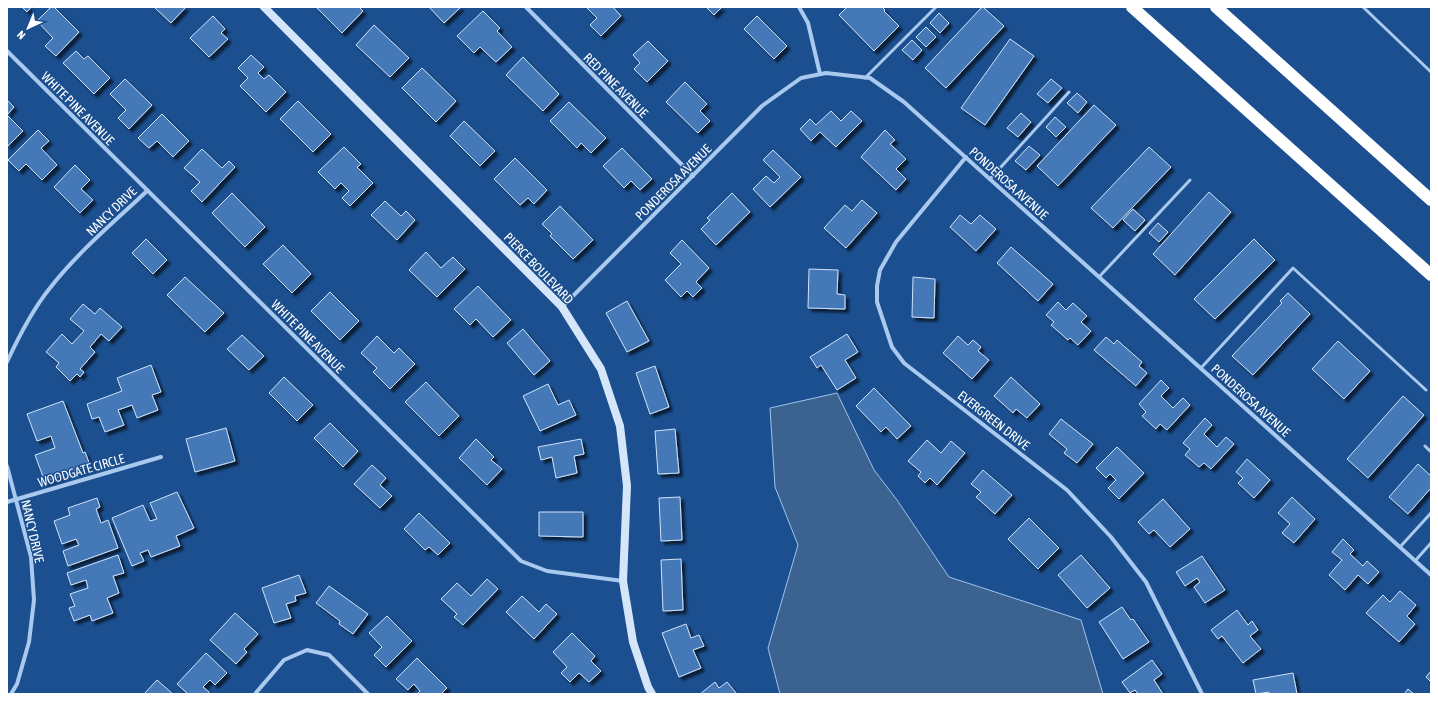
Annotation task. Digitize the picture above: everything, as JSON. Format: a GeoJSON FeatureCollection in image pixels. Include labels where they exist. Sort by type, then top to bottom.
{"type":"FeatureCollection","features":[{"type":"Feature","properties":{"kind":"highway"},"geometry":{"type":"LineString","coordinates":[[1132,7],[1431,276]]}},
{"type":"Feature","properties":{"kind":"highway"},"geometry":{"type":"LineString","coordinates":[[1216,7],[1431,200]]}},
{"type":"Feature","properties":{"kind":"street","name":"PIERCE BOULEVARD"},"geometry":{"type":"LineString","coordinates":[[264,7],[562,307],[601,369],[620,426],[627,486],[623,581],[633,642],[648,687],[652,694]]}},
{"type":"Feature","properties":{"kind":"street","name":"RED PINE AVENUE"},"geometry":{"type":"LineString","coordinates":[[526,7],[693,176]]}},
{"type":"Feature","properties":{"kind":"street"},"geometry":{"type":"LineString","coordinates":[[799,7],[808,23],[820,74]]}},
{"type":"Feature","properties":{"kind":"street","name":"WHITE PINE AVENUE"},"geometry":{"type":"LineString","coordinates":[[7,51],[521,561],[547,571],[623,581]]}},
{"type":"Feature","properties":{"kind":"street","name":"PONDEROSA AVENUE"},"geometry":{"type":"LineString","coordinates":[[562,307],[762,106],[801,78],[826,73],[870,78],[904,102],[1431,575]]}},
{"type":"Feature","properties":{"kind":"street","name":"EVERGREEN DRIVE"},"geometry":{"type":"LineString","coordinates":[[966,157],[896,242],[880,270],[876,286],[877,302],[892,347],[904,363],[1067,490],[1111,537],[1146,582],[1202,694]]}},
{"type":"Feature","properties":{"kind":"street","name":"NANCY DRIVE"},"geometry":{"type":"LineString","coordinates":[[7,362],[21,333],[49,289],[68,265],[147,191]]}},
{"type":"Feature","properties":{"kind":"street","name":"WOODGATE CIRCLE"},"geometry":{"type":"LineString","coordinates":[[7,502],[161,457]]}},
{"type":"Feature","properties":{"kind":"street","name":"NANCY DRIVE"},"geometry":{"type":"LineString","coordinates":[[7,466],[32,557],[34,600],[29,642],[17,684],[11,694]]}},
{"type":"Feature","properties":{"kind":"street"},"geometry":{"type":"LineString","coordinates":[[256,694],[284,660],[307,650],[329,655],[368,694]]}},
{"type":"Feature","properties":{"kind":"lane"},"geometry":{"type":"LineString","coordinates":[[865,78],[936,7]]}},
{"type":"Feature","properties":{"kind":"lane"},"geometry":{"type":"LineString","coordinates":[[1363,7],[1431,72]]}},
{"type":"Feature","properties":{"kind":"lane"},"geometry":{"type":"LineString","coordinates":[[1368,11],[1372,7]]}},
{"type":"Feature","properties":{"kind":"lane"},"geometry":{"type":"LineString","coordinates":[[990,179],[1069,92]]}},
{"type":"Feature","properties":{"kind":"lane"},"geometry":{"type":"LineString","coordinates":[[1099,277],[1190,180]]}},
{"type":"Feature","properties":{"kind":"lane"},"geometry":{"type":"LineString","coordinates":[[1201,368],[1293,268],[1426,390]]}},
{"type":"Feature","properties":{"kind":"lane"},"geometry":{"type":"LineString","coordinates":[[1425,446],[1431,452]]}},
{"type":"Feature","properties":{"kind":"lane"},"geometry":{"type":"LineString","coordinates":[[1400,547],[1431,513]]}},
{"type":"Feature","properties":{"kind":"lane"},"geometry":{"type":"LineString","coordinates":[[1415,561],[1431,543]]}},
{"type":"Feature","properties":{"kind":"water"},"geometry":{"type":"Polygon","coordinates":[[[837,393],[874,470],[897,500],[949,577],[1081,620],[1103,694],[780,694],[768,648],[798,545],[775,487],[770,408],[837,393]]]}},
{"type":"Feature","properties":{"kind":"building"},"geometry":{"type":"Polygon","coordinates":[[[22,7],[31,7],[27,12],[22,7]]]}},
{"type":"Feature","properties":{"kind":"building"},"geometry":{"type":"Polygon","coordinates":[[[51,7],[54,7],[79,32],[56,56],[45,46],[53,38],[37,21],[51,7]]]}},
{"type":"Feature","properties":{"kind":"building"},"geometry":{"type":"Polygon","coordinates":[[[154,7],[186,7],[171,23],[154,7]]]}},
{"type":"Feature","properties":{"kind":"building"},"geometry":{"type":"Polygon","coordinates":[[[316,7],[359,7],[363,11],[342,33],[316,7]]]}},
{"type":"Feature","properties":{"kind":"building"},"geometry":{"type":"Polygon","coordinates":[[[429,7],[461,7],[444,23],[429,7]]]}},
{"type":"Feature","properties":{"kind":"building"},"geometry":{"type":"Polygon","coordinates":[[[586,7],[613,7],[621,16],[601,36],[590,25],[597,18],[586,7]]]}},
{"type":"Feature","properties":{"kind":"building"},"geometry":{"type":"Polygon","coordinates":[[[706,7],[722,7],[714,15],[706,7]]]}},
{"type":"Feature","properties":{"kind":"building"},"geometry":{"type":"Polygon","coordinates":[[[847,7],[882,7],[899,26],[874,51],[839,15],[847,7]]]}},
{"type":"Feature","properties":{"kind":"building"},"geometry":{"type":"Polygon","coordinates":[[[982,7],[1004,26],[946,88],[925,68],[982,7]]]}},
{"type":"Feature","properties":{"kind":"building"},"geometry":{"type":"Polygon","coordinates":[[[483,11],[500,28],[497,31],[512,47],[496,62],[480,47],[474,53],[457,36],[483,11]]]}},
{"type":"Feature","properties":{"kind":"building"},"geometry":{"type":"Polygon","coordinates":[[[939,13],[949,23],[940,33],[930,23],[939,13]]]}},
{"type":"Feature","properties":{"kind":"building"},"geometry":{"type":"Polygon","coordinates":[[[213,16],[225,29],[221,33],[228,39],[209,57],[190,38],[213,16]]]}},
{"type":"Feature","properties":{"kind":"building"},"geometry":{"type":"Polygon","coordinates":[[[757,16],[787,46],[774,59],[744,29],[757,16]]]}},
{"type":"Feature","properties":{"kind":"building"},"geometry":{"type":"Polygon","coordinates":[[[374,25],[409,58],[390,77],[356,45],[374,25]]]}},
{"type":"Feature","properties":{"kind":"building"},"geometry":{"type":"Polygon","coordinates":[[[926,27],[936,37],[926,47],[916,37],[926,27]]]}},
{"type":"Feature","properties":{"kind":"building"},"geometry":{"type":"Polygon","coordinates":[[[1010,39],[1034,56],[985,125],[961,108],[1010,39]]]}},
{"type":"Feature","properties":{"kind":"building"},"geometry":{"type":"Polygon","coordinates":[[[912,40],[922,50],[913,60],[902,50],[912,40]]]}},
{"type":"Feature","properties":{"kind":"building"},"geometry":{"type":"Polygon","coordinates":[[[648,41],[668,61],[647,82],[634,69],[640,63],[633,55],[648,41]]]}},
{"type":"Feature","properties":{"kind":"building"},"geometry":{"type":"Polygon","coordinates":[[[76,51],[84,59],[88,56],[110,78],[94,94],[63,63],[76,51]]]}},
{"type":"Feature","properties":{"kind":"building"},"geometry":{"type":"Polygon","coordinates":[[[251,55],[264,67],[258,73],[264,79],[269,75],[286,92],[266,112],[240,86],[248,78],[238,68],[251,55]]]}},
{"type":"Feature","properties":{"kind":"building"},"geometry":{"type":"Polygon","coordinates":[[[523,57],[559,94],[543,111],[506,75],[523,57]]]}},
{"type":"Feature","properties":{"kind":"building"},"geometry":{"type":"Polygon","coordinates":[[[422,68],[456,101],[436,122],[402,88],[422,68]]]}},
{"type":"Feature","properties":{"kind":"building"},"geometry":{"type":"Polygon","coordinates":[[[125,79],[152,105],[129,129],[118,118],[126,110],[110,94],[125,79]]]}},
{"type":"Feature","properties":{"kind":"building"},"geometry":{"type":"Polygon","coordinates":[[[1051,79],[1062,88],[1048,103],[1037,94],[1051,79]]]}},
{"type":"Feature","properties":{"kind":"building"},"geometry":{"type":"Polygon","coordinates":[[[685,82],[707,104],[700,111],[710,121],[698,133],[666,102],[685,82]]]}},
{"type":"Feature","properties":{"kind":"building"},"geometry":{"type":"Polygon","coordinates":[[[1077,93],[1087,102],[1078,113],[1067,103],[1077,93]]]}},
{"type":"Feature","properties":{"kind":"building"},"geometry":{"type":"Polygon","coordinates":[[[7,100],[14,107],[7,115],[7,100]]]}},
{"type":"Feature","properties":{"kind":"building"},"geometry":{"type":"Polygon","coordinates":[[[298,101],[331,134],[313,152],[280,119],[298,101]]]}},
{"type":"Feature","properties":{"kind":"building"},"geometry":{"type":"Polygon","coordinates":[[[569,102],[606,138],[591,153],[581,143],[577,148],[550,121],[569,102]]]}},
{"type":"Feature","properties":{"kind":"building"},"geometry":{"type":"Polygon","coordinates":[[[1094,105],[1116,125],[1058,186],[1037,166],[1094,105]]]}},
{"type":"Feature","properties":{"kind":"building"},"geometry":{"type":"Polygon","coordinates":[[[831,111],[841,121],[851,111],[862,121],[836,147],[820,132],[811,141],[800,129],[810,119],[816,125],[831,111]]]}},
{"type":"Feature","properties":{"kind":"building"},"geometry":{"type":"Polygon","coordinates":[[[1021,113],[1031,122],[1018,137],[1007,128],[1021,113]]]}},
{"type":"Feature","properties":{"kind":"building"},"geometry":{"type":"Polygon","coordinates":[[[162,114],[189,141],[173,157],[157,141],[149,148],[138,138],[162,114]]]}},
{"type":"Feature","properties":{"kind":"building"},"geometry":{"type":"Polygon","coordinates":[[[7,115],[23,131],[8,146],[7,145],[7,115]]]}},
{"type":"Feature","properties":{"kind":"building"},"geometry":{"type":"Polygon","coordinates":[[[1055,117],[1066,127],[1056,137],[1046,127],[1055,117]]]}},
{"type":"Feature","properties":{"kind":"building"},"geometry":{"type":"Polygon","coordinates":[[[464,121],[495,151],[480,166],[450,136],[464,121]]]}},
{"type":"Feature","properties":{"kind":"building"},"geometry":{"type":"Polygon","coordinates":[[[38,130],[49,141],[41,148],[57,165],[42,180],[26,164],[19,171],[8,160],[38,130]]]}},
{"type":"Feature","properties":{"kind":"building"},"geometry":{"type":"Polygon","coordinates":[[[885,130],[895,140],[890,144],[906,159],[896,169],[906,179],[896,190],[861,157],[885,130]]]}},
{"type":"Feature","properties":{"kind":"building"},"geometry":{"type":"Polygon","coordinates":[[[1029,146],[1040,155],[1026,170],[1015,161],[1029,146]]]}},
{"type":"Feature","properties":{"kind":"building"},"geometry":{"type":"Polygon","coordinates":[[[344,147],[361,164],[357,167],[373,183],[350,206],[342,198],[349,191],[341,183],[335,189],[318,172],[344,147]]]}},
{"type":"Feature","properties":{"kind":"building"},"geometry":{"type":"Polygon","coordinates":[[[1149,147],[1171,167],[1113,228],[1091,208],[1149,147]]]}},
{"type":"Feature","properties":{"kind":"building"},"geometry":{"type":"Polygon","coordinates":[[[622,148],[652,179],[640,190],[631,181],[624,188],[603,166],[622,148]]]}},
{"type":"Feature","properties":{"kind":"building"},"geometry":{"type":"Polygon","coordinates":[[[202,149],[222,168],[229,161],[235,167],[202,202],[191,191],[200,182],[184,168],[202,149]]]}},
{"type":"Feature","properties":{"kind":"building"},"geometry":{"type":"Polygon","coordinates":[[[773,150],[801,177],[770,207],[753,189],[766,176],[774,183],[780,177],[763,160],[773,150]]]}},
{"type":"Feature","properties":{"kind":"building"},"geometry":{"type":"Polygon","coordinates":[[[515,158],[547,190],[534,204],[528,198],[520,205],[494,179],[515,158]]]}},
{"type":"Feature","properties":{"kind":"building"},"geometry":{"type":"Polygon","coordinates":[[[75,165],[90,180],[81,189],[93,200],[80,213],[54,187],[75,165]]]}},
{"type":"Feature","properties":{"kind":"building"},"geometry":{"type":"Polygon","coordinates":[[[1209,192],[1231,212],[1175,275],[1153,254],[1209,192]]]}},
{"type":"Feature","properties":{"kind":"building"},"geometry":{"type":"Polygon","coordinates":[[[232,193],[265,227],[245,247],[212,213],[232,193]]]}},
{"type":"Feature","properties":{"kind":"building"},"geometry":{"type":"Polygon","coordinates":[[[732,193],[750,212],[716,245],[701,229],[710,220],[707,218],[732,193]]]}},
{"type":"Feature","properties":{"kind":"building"},"geometry":{"type":"Polygon","coordinates":[[[862,200],[877,213],[846,248],[824,228],[845,205],[852,211],[862,200]]]}},
{"type":"Feature","properties":{"kind":"building"},"geometry":{"type":"Polygon","coordinates":[[[385,201],[401,216],[406,211],[415,220],[397,240],[371,215],[385,201]]]}},
{"type":"Feature","properties":{"kind":"building"},"geometry":{"type":"Polygon","coordinates":[[[560,206],[593,240],[573,259],[550,236],[552,234],[542,224],[560,206]]]}},
{"type":"Feature","properties":{"kind":"building"},"geometry":{"type":"Polygon","coordinates":[[[1133,209],[1145,220],[1135,231],[1123,220],[1133,209]]]}},
{"type":"Feature","properties":{"kind":"building"},"geometry":{"type":"Polygon","coordinates":[[[960,215],[971,224],[980,215],[996,229],[976,251],[950,227],[960,215]]]}},
{"type":"Feature","properties":{"kind":"building"},"geometry":{"type":"Polygon","coordinates":[[[1158,223],[1168,232],[1159,242],[1149,233],[1158,223]]]}},
{"type":"Feature","properties":{"kind":"building"},"geometry":{"type":"Polygon","coordinates":[[[146,239],[167,260],[153,274],[132,253],[146,239]]]}},
{"type":"Feature","properties":{"kind":"building"},"geometry":{"type":"Polygon","coordinates":[[[1254,239],[1275,260],[1215,319],[1194,299],[1254,239]]]}},
{"type":"Feature","properties":{"kind":"building"},"geometry":{"type":"Polygon","coordinates":[[[682,240],[709,268],[696,282],[702,288],[693,297],[687,291],[681,297],[665,280],[681,264],[670,253],[682,240]]]}},
{"type":"Feature","properties":{"kind":"building"},"geometry":{"type":"Polygon","coordinates":[[[283,245],[311,274],[292,293],[263,264],[283,245]]]}},
{"type":"Feature","properties":{"kind":"building"},"geometry":{"type":"Polygon","coordinates":[[[1011,247],[1053,284],[1038,301],[997,263],[1011,247]]]}},
{"type":"Feature","properties":{"kind":"building"},"geometry":{"type":"Polygon","coordinates":[[[426,252],[441,268],[453,257],[465,269],[437,297],[409,270],[426,252]]]}},
{"type":"Feature","properties":{"kind":"building"},"geometry":{"type":"Polygon","coordinates":[[[809,269],[838,270],[837,294],[845,295],[845,309],[808,308],[809,269]]]}},
{"type":"Feature","properties":{"kind":"building"},"geometry":{"type":"Polygon","coordinates":[[[185,277],[224,313],[205,332],[167,295],[185,277]]]}},
{"type":"Feature","properties":{"kind":"building"},"geometry":{"type":"Polygon","coordinates":[[[913,277],[935,279],[934,318],[912,317],[913,277]]]}},
{"type":"Feature","properties":{"kind":"building"},"geometry":{"type":"Polygon","coordinates":[[[478,286],[511,320],[493,337],[476,319],[470,325],[454,309],[478,286]]]}},
{"type":"Feature","properties":{"kind":"building"},"geometry":{"type":"Polygon","coordinates":[[[330,292],[359,321],[340,340],[311,311],[330,292]]]}},
{"type":"Feature","properties":{"kind":"building"},"geometry":{"type":"Polygon","coordinates":[[[1288,293],[1310,314],[1253,375],[1232,356],[1282,303],[1280,301],[1288,293]]]}},
{"type":"Feature","properties":{"kind":"building"},"geometry":{"type":"Polygon","coordinates":[[[627,301],[649,341],[627,352],[606,313],[627,301]]]}},
{"type":"Feature","properties":{"kind":"building"},"geometry":{"type":"Polygon","coordinates":[[[1058,302],[1066,310],[1073,303],[1087,316],[1081,322],[1091,331],[1078,345],[1070,338],[1068,340],[1051,325],[1054,322],[1046,315],[1058,302]]]}},
{"type":"Feature","properties":{"kind":"building"},"geometry":{"type":"Polygon","coordinates":[[[83,304],[95,314],[100,308],[122,327],[109,341],[101,334],[90,347],[95,352],[80,369],[84,372],[80,377],[77,374],[70,381],[56,367],[59,363],[46,352],[62,334],[72,344],[84,331],[70,319],[83,304]]]}},
{"type":"Feature","properties":{"kind":"building"},"geometry":{"type":"Polygon","coordinates":[[[523,329],[550,361],[534,375],[507,343],[523,329]]]}},
{"type":"Feature","properties":{"kind":"building"},"geometry":{"type":"Polygon","coordinates":[[[847,334],[858,352],[845,360],[856,378],[837,390],[821,365],[817,368],[810,357],[847,334]]]}},
{"type":"Feature","properties":{"kind":"building"},"geometry":{"type":"Polygon","coordinates":[[[242,335],[264,356],[249,370],[227,349],[242,335]]]}},
{"type":"Feature","properties":{"kind":"building"},"geometry":{"type":"Polygon","coordinates":[[[377,336],[394,353],[399,348],[415,364],[390,389],[373,372],[377,368],[361,353],[377,336]]]}},
{"type":"Feature","properties":{"kind":"building"},"geometry":{"type":"Polygon","coordinates":[[[958,336],[968,345],[973,340],[981,347],[978,351],[989,360],[972,379],[943,353],[958,336]]]}},
{"type":"Feature","properties":{"kind":"building"},"geometry":{"type":"Polygon","coordinates":[[[1106,337],[1114,344],[1117,340],[1142,362],[1139,366],[1147,373],[1136,386],[1094,350],[1106,337]]]}},
{"type":"Feature","properties":{"kind":"building"},"geometry":{"type":"Polygon","coordinates":[[[1338,341],[1370,371],[1344,399],[1312,369],[1338,341]]]}},
{"type":"Feature","properties":{"kind":"building"},"geometry":{"type":"Polygon","coordinates":[[[151,365],[161,392],[152,395],[158,410],[137,418],[132,405],[118,410],[124,425],[105,432],[99,417],[92,419],[87,404],[122,391],[117,378],[151,365]]]}},
{"type":"Feature","properties":{"kind":"building"},"geometry":{"type":"Polygon","coordinates":[[[655,366],[669,407],[650,414],[636,373],[655,366]]]}},
{"type":"Feature","properties":{"kind":"building"},"geometry":{"type":"Polygon","coordinates":[[[284,377],[313,405],[297,421],[269,393],[284,377]]]}},
{"type":"Feature","properties":{"kind":"building"},"geometry":{"type":"Polygon","coordinates":[[[1011,377],[1040,404],[1027,418],[1016,409],[1013,413],[994,396],[1011,377]]]}},
{"type":"Feature","properties":{"kind":"building"},"geometry":{"type":"Polygon","coordinates":[[[1161,380],[1169,388],[1161,396],[1173,408],[1183,398],[1190,405],[1167,430],[1160,424],[1156,429],[1142,416],[1146,412],[1139,404],[1161,380]]]}},
{"type":"Feature","properties":{"kind":"building"},"geometry":{"type":"Polygon","coordinates":[[[426,382],[459,416],[439,436],[405,402],[426,382]]]}},
{"type":"Feature","properties":{"kind":"building"},"geometry":{"type":"Polygon","coordinates":[[[548,384],[558,405],[569,400],[576,415],[540,431],[523,396],[548,384]]]}},
{"type":"Feature","properties":{"kind":"building"},"geometry":{"type":"Polygon","coordinates":[[[874,388],[911,426],[897,439],[886,427],[881,432],[856,406],[874,388]]]}},
{"type":"Feature","properties":{"kind":"building"},"geometry":{"type":"Polygon","coordinates":[[[1403,396],[1424,415],[1368,478],[1347,459],[1403,396]]]}},
{"type":"Feature","properties":{"kind":"building"},"geometry":{"type":"Polygon","coordinates":[[[63,401],[83,453],[85,452],[90,465],[45,482],[35,455],[55,448],[51,436],[37,441],[27,414],[63,401]]]}},
{"type":"Feature","properties":{"kind":"building"},"geometry":{"type":"Polygon","coordinates":[[[1205,418],[1212,425],[1204,434],[1217,447],[1226,437],[1234,444],[1211,469],[1204,463],[1199,467],[1185,455],[1190,449],[1183,443],[1205,418]]]}},
{"type":"Feature","properties":{"kind":"building"},"geometry":{"type":"Polygon","coordinates":[[[1061,419],[1093,444],[1077,463],[1064,453],[1067,449],[1049,434],[1061,419]]]}},
{"type":"Feature","properties":{"kind":"building"},"geometry":{"type":"Polygon","coordinates":[[[330,423],[358,451],[343,467],[314,438],[330,423]]]}},
{"type":"Feature","properties":{"kind":"building"},"geometry":{"type":"Polygon","coordinates":[[[226,428],[235,461],[195,472],[186,439],[226,428]]]}},
{"type":"Feature","properties":{"kind":"building"},"geometry":{"type":"Polygon","coordinates":[[[675,429],[679,473],[658,474],[655,431],[675,429]]]}},
{"type":"Feature","properties":{"kind":"building"},"geometry":{"type":"Polygon","coordinates":[[[476,439],[494,457],[491,460],[502,469],[487,485],[459,458],[476,439]]]}},
{"type":"Feature","properties":{"kind":"building"},"geometry":{"type":"Polygon","coordinates":[[[581,439],[584,454],[574,456],[577,473],[556,478],[552,457],[541,460],[538,447],[581,439]]]}},
{"type":"Feature","properties":{"kind":"building"},"geometry":{"type":"Polygon","coordinates":[[[927,440],[941,453],[951,441],[965,453],[937,485],[930,478],[925,483],[918,476],[921,472],[908,461],[927,440]]]}},
{"type":"Feature","properties":{"kind":"building"},"geometry":{"type":"Polygon","coordinates":[[[1117,447],[1144,473],[1119,499],[1108,488],[1116,480],[1110,474],[1106,478],[1096,468],[1117,447]]]}},
{"type":"Feature","properties":{"kind":"building"},"geometry":{"type":"Polygon","coordinates":[[[1247,459],[1270,480],[1254,498],[1238,483],[1243,478],[1236,472],[1247,459]]]}},
{"type":"Feature","properties":{"kind":"building"},"geometry":{"type":"Polygon","coordinates":[[[1418,464],[1431,476],[1431,488],[1408,514],[1389,497],[1418,464]]]}},
{"type":"Feature","properties":{"kind":"building"},"geometry":{"type":"Polygon","coordinates":[[[372,465],[386,478],[380,485],[392,496],[380,508],[354,484],[372,465]]]}},
{"type":"Feature","properties":{"kind":"building"},"geometry":{"type":"Polygon","coordinates":[[[983,470],[1012,495],[995,514],[976,497],[981,492],[971,484],[983,470]]]}},
{"type":"Feature","properties":{"kind":"building"},"geometry":{"type":"Polygon","coordinates":[[[177,492],[194,528],[176,536],[180,546],[151,557],[148,550],[140,553],[144,561],[132,566],[112,518],[143,505],[150,521],[157,519],[150,503],[177,492]]]}},
{"type":"Feature","properties":{"kind":"building"},"geometry":{"type":"Polygon","coordinates":[[[680,497],[682,540],[661,541],[659,498],[680,497]]]}},
{"type":"Feature","properties":{"kind":"building"},"geometry":{"type":"Polygon","coordinates":[[[1292,497],[1315,519],[1294,543],[1282,533],[1290,524],[1278,513],[1292,497]]]}},
{"type":"Feature","properties":{"kind":"building"},"geometry":{"type":"Polygon","coordinates":[[[97,498],[100,507],[96,509],[101,523],[108,520],[118,548],[68,566],[63,551],[79,545],[76,539],[62,544],[54,521],[70,515],[68,508],[97,498]]]}},
{"type":"Feature","properties":{"kind":"building"},"geometry":{"type":"Polygon","coordinates":[[[1163,499],[1190,529],[1170,547],[1154,530],[1149,534],[1138,522],[1163,499]]]}},
{"type":"Feature","properties":{"kind":"building"},"geometry":{"type":"Polygon","coordinates":[[[539,512],[583,512],[583,537],[539,536],[539,512]]]}},
{"type":"Feature","properties":{"kind":"building"},"geometry":{"type":"Polygon","coordinates":[[[419,513],[450,543],[438,555],[429,547],[425,550],[404,529],[419,513]]]}},
{"type":"Feature","properties":{"kind":"building"},"geometry":{"type":"Polygon","coordinates":[[[1029,518],[1059,548],[1038,569],[1008,539],[1029,518]]]}},
{"type":"Feature","properties":{"kind":"building"},"geometry":{"type":"Polygon","coordinates":[[[1343,539],[1354,550],[1350,554],[1363,566],[1367,561],[1379,572],[1368,584],[1358,575],[1345,590],[1329,575],[1342,560],[1332,552],[1343,539]]]}},
{"type":"Feature","properties":{"kind":"building"},"geometry":{"type":"Polygon","coordinates":[[[118,555],[124,573],[113,576],[119,593],[107,598],[113,613],[92,621],[90,615],[74,621],[69,608],[75,606],[70,594],[88,588],[86,580],[71,585],[67,573],[118,555]]]}},
{"type":"Feature","properties":{"kind":"building"},"geometry":{"type":"Polygon","coordinates":[[[1081,555],[1110,588],[1087,608],[1058,575],[1081,555]]]}},
{"type":"Feature","properties":{"kind":"building"},"geometry":{"type":"Polygon","coordinates":[[[1202,556],[1225,590],[1205,603],[1194,587],[1200,582],[1197,578],[1185,586],[1176,572],[1202,556]]]}},
{"type":"Feature","properties":{"kind":"building"},"geometry":{"type":"Polygon","coordinates":[[[681,559],[683,610],[663,611],[661,560],[681,559]]]}},
{"type":"Feature","properties":{"kind":"building"},"geometry":{"type":"Polygon","coordinates":[[[299,575],[306,593],[295,596],[296,601],[286,604],[291,618],[274,623],[262,588],[299,575]]]}},
{"type":"Feature","properties":{"kind":"building"},"geometry":{"type":"Polygon","coordinates":[[[487,579],[498,589],[463,625],[454,617],[457,614],[441,599],[457,583],[471,596],[487,579]]]}},
{"type":"Feature","properties":{"kind":"building"},"geometry":{"type":"Polygon","coordinates":[[[329,586],[368,614],[353,634],[339,624],[340,621],[316,603],[329,586]]]}},
{"type":"Feature","properties":{"kind":"building"},"geometry":{"type":"Polygon","coordinates":[[[1400,591],[1416,605],[1407,616],[1415,624],[1399,642],[1366,613],[1383,595],[1390,602],[1400,591]]]}},
{"type":"Feature","properties":{"kind":"building"},"geometry":{"type":"Polygon","coordinates":[[[522,596],[539,612],[546,604],[557,614],[534,639],[506,612],[522,596]]]}},
{"type":"Feature","properties":{"kind":"building"},"geometry":{"type":"Polygon","coordinates":[[[1122,607],[1131,620],[1133,619],[1149,642],[1123,659],[1099,622],[1122,607]]]}},
{"type":"Feature","properties":{"kind":"building"},"geometry":{"type":"Polygon","coordinates":[[[1237,610],[1248,625],[1252,621],[1258,630],[1250,636],[1261,649],[1243,663],[1222,636],[1218,639],[1211,630],[1237,610]]]}},
{"type":"Feature","properties":{"kind":"building"},"geometry":{"type":"Polygon","coordinates":[[[235,613],[258,634],[244,649],[247,652],[236,664],[210,640],[235,613]]]}},
{"type":"Feature","properties":{"kind":"building"},"geometry":{"type":"Polygon","coordinates":[[[387,616],[412,641],[386,667],[374,655],[382,647],[369,633],[387,616]]]}},
{"type":"Feature","properties":{"kind":"building"},"geometry":{"type":"Polygon","coordinates":[[[686,624],[691,638],[699,635],[704,646],[693,650],[701,668],[679,677],[662,633],[686,624]]]}},
{"type":"Feature","properties":{"kind":"building"},"geometry":{"type":"Polygon","coordinates":[[[572,633],[595,656],[591,661],[601,671],[589,682],[579,673],[570,682],[561,673],[567,667],[553,652],[572,633]]]}},
{"type":"Feature","properties":{"kind":"building"},"geometry":{"type":"Polygon","coordinates":[[[206,653],[227,673],[215,685],[210,680],[203,687],[209,692],[208,694],[188,694],[177,684],[206,653]]]}},
{"type":"Feature","properties":{"kind":"building"},"geometry":{"type":"Polygon","coordinates":[[[417,658],[447,688],[441,694],[417,694],[420,691],[414,684],[408,690],[396,679],[417,658]]]}},
{"type":"Feature","properties":{"kind":"building"},"geometry":{"type":"Polygon","coordinates":[[[1152,660],[1162,674],[1154,680],[1163,694],[1138,694],[1135,690],[1130,693],[1122,682],[1152,660]]]}},
{"type":"Feature","properties":{"kind":"building"},"geometry":{"type":"Polygon","coordinates":[[[1431,671],[1431,682],[1426,677],[1431,671]]]}},
{"type":"Feature","properties":{"kind":"building"},"geometry":{"type":"Polygon","coordinates":[[[1293,673],[1297,694],[1269,694],[1269,692],[1256,694],[1253,680],[1293,673]]]}},
{"type":"Feature","properties":{"kind":"building"},"geometry":{"type":"Polygon","coordinates":[[[157,680],[173,694],[144,694],[157,680]]]}},
{"type":"Feature","properties":{"kind":"building"},"geometry":{"type":"Polygon","coordinates":[[[715,682],[719,688],[727,682],[737,694],[700,694],[715,682]]]}},
{"type":"Feature","properties":{"kind":"building"},"geometry":{"type":"Polygon","coordinates":[[[1408,689],[1414,694],[1404,694],[1408,689]]]}}]}
